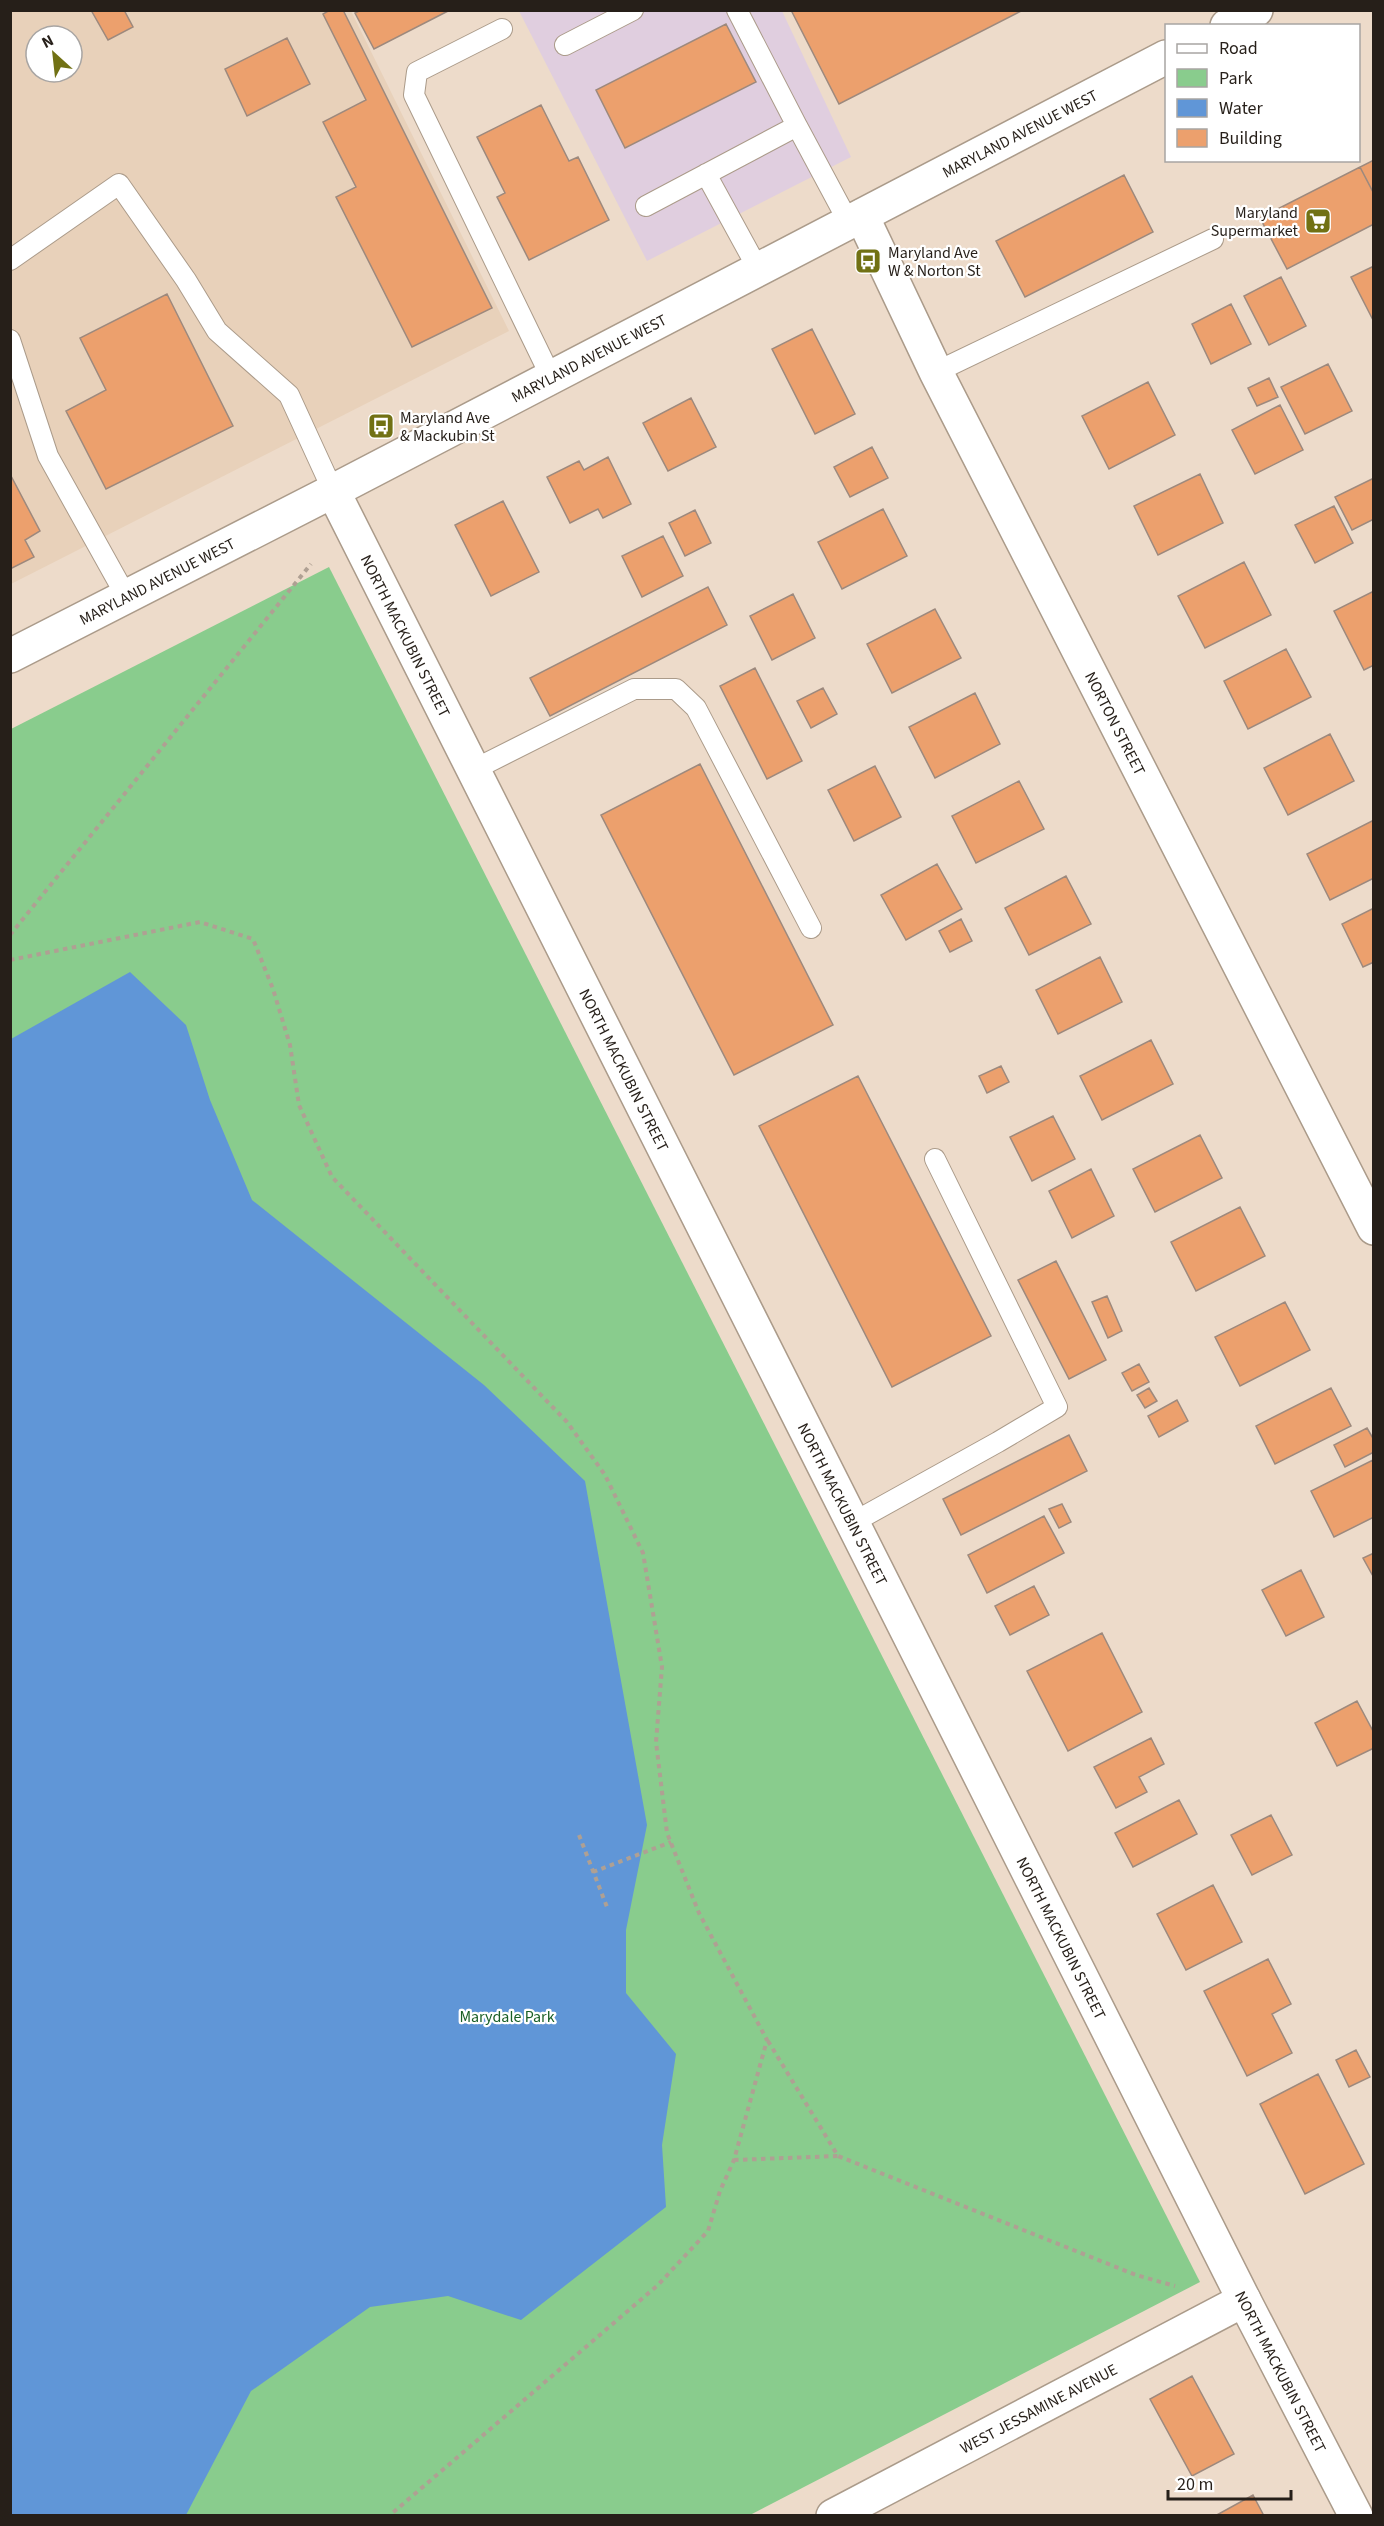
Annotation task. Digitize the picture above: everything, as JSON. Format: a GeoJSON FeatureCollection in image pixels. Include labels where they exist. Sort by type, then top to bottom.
{"type":"FeatureCollection","features":[{"type":"Feature","properties":{"kind":"street"},"geometry":{"type":"LineString","coordinates":[[1231,24],[1256,10]]}},
{"type":"Feature","properties":{"kind":"street","name":"MARYLAND AVENUE WEST"},"geometry":{"type":"LineString","coordinates":[[10,656],[1165,58]]}},
{"type":"Feature","properties":{"kind":"street","name":"NORTON STREET"},"geometry":{"type":"LineString","coordinates":[[855,219],[936,372],[1374,1228]]}},
{"type":"Feature","properties":{"kind":"street","name":"NORTH MACKUBIN STREET"},"geometry":{"type":"LineString","coordinates":[[333,490],[1244,2300],[1356,2516]]}},
{"type":"Feature","properties":{"kind":"street","name":"WEST JESSAMINE AVENUE"},"geometry":{"type":"LineString","coordinates":[[834,2516],[1244,2300]]}},
{"type":"Feature","properties":{"kind":"lane"},"geometry":{"type":"LineString","coordinates":[[565,45],[633,10]]}},
{"type":"Feature","properties":{"kind":"lane"},"geometry":{"type":"LineString","coordinates":[[737,10],[797,126],[855,219]]}},
{"type":"Feature","properties":{"kind":"lane"},"geometry":{"type":"LineString","coordinates":[[502,29],[417,72],[414,95],[551,377]]}},
{"type":"Feature","properties":{"kind":"lane"},"geometry":{"type":"LineString","coordinates":[[646,206],[797,126]]}},
{"type":"Feature","properties":{"kind":"lane"},"geometry":{"type":"LineString","coordinates":[[706,174],[758,270]]}},
{"type":"Feature","properties":{"kind":"lane"},"geometry":{"type":"LineString","coordinates":[[10,260],[119,184],[186,280],[217,331],[289,395],[333,490]]}},
{"type":"Feature","properties":{"kind":"lane"},"geometry":{"type":"LineString","coordinates":[[936,372],[1213,239]]}},
{"type":"Feature","properties":{"kind":"lane"},"geometry":{"type":"LineString","coordinates":[[10,340],[48,456],[126,596]]}},
{"type":"Feature","properties":{"kind":"lane"},"geometry":{"type":"LineString","coordinates":[[472,770],[634,689],[676,689],[696,708],[811,928]]}},
{"type":"Feature","properties":{"kind":"lane"},"geometry":{"type":"LineString","coordinates":[[852,1523],[1057,1407],[935,1159]]}},
{"type":"Feature","properties":{"kind":"path"},"geometry":{"type":"LineString","coordinates":[[10,935],[311,564]]}},
{"type":"Feature","properties":{"kind":"path"},"geometry":{"type":"LineString","coordinates":[[10,960],[200,922],[253,939],[273,990],[290,1045],[299,1105],[333,1177],[567,1422],[605,1475],[643,1553],[662,1667],[656,1742],[667,1833],[699,1913],[767,2040],[838,2156]]}},
{"type":"Feature","properties":{"kind":"path"},"geometry":{"type":"LineString","coordinates":[[579,1835],[607,1907]]}},
{"type":"Feature","properties":{"kind":"path"},"geometry":{"type":"LineString","coordinates":[[593,1872],[671,1842]]}},
{"type":"Feature","properties":{"kind":"path"},"geometry":{"type":"LineString","coordinates":[[389,2516],[658,2284],[708,2232],[720,2191],[734,2160],[767,2040]]}},
{"type":"Feature","properties":{"kind":"path"},"geometry":{"type":"LineString","coordinates":[[734,2160],[838,2156],[1136,2275],[1175,2286]]}},
{"type":"Feature","properties":{"kind":"shaded area"},"geometry":{"type":"Polygon","coordinates":[[[11,11],[351,11],[509,331],[11,584],[11,11]]]}},
{"type":"Feature","properties":{"kind":"shaded area"},"geometry":{"type":"Polygon","coordinates":[[[519,11],[782,11],[851,157],[647,261],[519,11]]]}},
{"type":"Feature","properties":{"kind":"green space","name":"Marydale Park"},"geometry":{"type":"Polygon","coordinates":[[[329,567],[1200,2282],[750,2515],[11,2516],[11,729],[329,567]]]}},
{"type":"Feature","properties":{"kind":"water"},"geometry":{"type":"Polygon","coordinates":[[[130,972],[186,1025],[210,1100],[252,1200],[484,1385],[585,1481],[647,1825],[626,1930],[626,1993],[676,2054],[662,2145],[666,2207],[521,2320],[448,2296],[370,2307],[251,2391],[186,2515],[11,2515],[11,1039],[130,972]]]}},
{"type":"Feature","properties":{"kind":"building"},"geometry":{"type":"Polygon","coordinates":[[[91,10],[124,10],[133,27],[108,40],[91,10]]]}},
{"type":"Feature","properties":{"kind":"building"},"geometry":{"type":"Polygon","coordinates":[[[330,10],[343,10],[492,308],[412,347],[336,197],[356,187],[323,122],[366,100],[323,14],[330,10]]]}},
{"type":"Feature","properties":{"kind":"building"},"geometry":{"type":"Polygon","coordinates":[[[361,10],[450,10],[374,49],[355,13],[361,10]]]}},
{"type":"Feature","properties":{"kind":"building"},"geometry":{"type":"Polygon","coordinates":[[[791,10],[1023,10],[839,104],[791,10]]]}},
{"type":"Feature","properties":{"kind":"building"},"geometry":{"type":"Polygon","coordinates":[[[726,24],[756,82],[625,148],[596,90],[726,24]]]}},
{"type":"Feature","properties":{"kind":"building"},"geometry":{"type":"Polygon","coordinates":[[[287,38],[310,84],[247,116],[225,69],[287,38]]]}},
{"type":"Feature","properties":{"kind":"building"},"geometry":{"type":"Polygon","coordinates":[[[541,105],[569,161],[578,157],[609,220],[529,260],[497,197],[505,193],[477,137],[541,105]]]}},
{"type":"Feature","properties":{"kind":"building"},"geometry":{"type":"Polygon","coordinates":[[[1374,160],[1374,194],[1360,167],[1374,160]]]}},
{"type":"Feature","properties":{"kind":"building","name":"Maryland Supermarket"},"geometry":{"type":"Polygon","coordinates":[[[1360,167],[1374,194],[1374,224],[1287,269],[1260,218],[1360,167]]]}},
{"type":"Feature","properties":{"kind":"building"},"geometry":{"type":"Polygon","coordinates":[[[1124,175],[1153,232],[1025,297],[996,241],[1124,175]]]}},
{"type":"Feature","properties":{"kind":"building"},"geometry":{"type":"Polygon","coordinates":[[[1374,266],[1374,322],[1351,277],[1374,266]]]}},
{"type":"Feature","properties":{"kind":"building"},"geometry":{"type":"Polygon","coordinates":[[[1281,277],[1306,326],[1269,345],[1244,296],[1281,277]]]}},
{"type":"Feature","properties":{"kind":"building"},"geometry":{"type":"Polygon","coordinates":[[[167,294],[233,426],[106,489],[66,411],[106,390],[80,338],[167,294]]]}},
{"type":"Feature","properties":{"kind":"building"},"geometry":{"type":"Polygon","coordinates":[[[1231,304],[1251,344],[1211,364],[1192,324],[1231,304]]]}},
{"type":"Feature","properties":{"kind":"building"},"geometry":{"type":"Polygon","coordinates":[[[812,329],[855,414],[815,434],[772,349],[812,329]]]}},
{"type":"Feature","properties":{"kind":"building"},"geometry":{"type":"Polygon","coordinates":[[[1328,364],[1352,411],[1305,434],[1281,387],[1328,364]]]}},
{"type":"Feature","properties":{"kind":"building"},"geometry":{"type":"Polygon","coordinates":[[[1269,378],[1278,397],[1257,406],[1248,388],[1269,378]]]}},
{"type":"Feature","properties":{"kind":"building"},"geometry":{"type":"Polygon","coordinates":[[[1148,382],[1175,435],[1109,469],[1082,416],[1148,382]]]}},
{"type":"Feature","properties":{"kind":"building"},"geometry":{"type":"Polygon","coordinates":[[[691,398],[716,447],[668,471],[643,423],[691,398]]]}},
{"type":"Feature","properties":{"kind":"building"},"geometry":{"type":"Polygon","coordinates":[[[1280,405],[1303,450],[1255,474],[1232,430],[1280,405]]]}},
{"type":"Feature","properties":{"kind":"building"},"geometry":{"type":"Polygon","coordinates":[[[872,447],[888,478],[850,497],[834,467],[872,447]]]}},
{"type":"Feature","properties":{"kind":"building"},"geometry":{"type":"Polygon","coordinates":[[[608,457],[631,504],[603,518],[598,509],[570,523],[547,477],[579,461],[584,470],[608,457]]]}},
{"type":"Feature","properties":{"kind":"building"},"geometry":{"type":"Polygon","coordinates":[[[10,474],[40,531],[25,540],[34,557],[10,569],[10,474]]]}},
{"type":"Feature","properties":{"kind":"building"},"geometry":{"type":"Polygon","coordinates":[[[1200,474],[1223,523],[1158,555],[1134,506],[1200,474]]]}},
{"type":"Feature","properties":{"kind":"building"},"geometry":{"type":"Polygon","coordinates":[[[1374,478],[1374,519],[1352,530],[1335,497],[1374,478]]]}},
{"type":"Feature","properties":{"kind":"building"},"geometry":{"type":"Polygon","coordinates":[[[503,501],[539,572],[491,596],[455,525],[503,501]]]}},
{"type":"Feature","properties":{"kind":"building"},"geometry":{"type":"Polygon","coordinates":[[[1334,506],[1353,543],[1315,563],[1295,525],[1334,506]]]}},
{"type":"Feature","properties":{"kind":"building"},"geometry":{"type":"Polygon","coordinates":[[[883,509],[907,556],[842,589],[818,542],[883,509]]]}},
{"type":"Feature","properties":{"kind":"building"},"geometry":{"type":"Polygon","coordinates":[[[695,510],[711,543],[685,556],[669,523],[695,510]]]}},
{"type":"Feature","properties":{"kind":"building"},"geometry":{"type":"Polygon","coordinates":[[[663,536],[683,576],[642,597],[622,556],[663,536]]]}},
{"type":"Feature","properties":{"kind":"building"},"geometry":{"type":"Polygon","coordinates":[[[1244,562],[1271,615],[1205,648],[1178,596],[1244,562]]]}},
{"type":"Feature","properties":{"kind":"building"},"geometry":{"type":"Polygon","coordinates":[[[708,587],[727,625],[550,716],[530,678],[708,587]]]}},
{"type":"Feature","properties":{"kind":"building"},"geometry":{"type":"Polygon","coordinates":[[[1374,591],[1374,665],[1364,670],[1334,611],[1374,591]]]}},
{"type":"Feature","properties":{"kind":"building"},"geometry":{"type":"Polygon","coordinates":[[[793,594],[815,638],[772,660],[750,616],[793,594]]]}},
{"type":"Feature","properties":{"kind":"building"},"geometry":{"type":"Polygon","coordinates":[[[935,609],[961,658],[892,693],[867,644],[935,609]]]}},
{"type":"Feature","properties":{"kind":"building"},"geometry":{"type":"Polygon","coordinates":[[[1286,649],[1311,697],[1248,729],[1224,681],[1286,649]]]}},
{"type":"Feature","properties":{"kind":"building"},"geometry":{"type":"Polygon","coordinates":[[[755,668],[802,761],[767,779],[720,686],[755,668]]]}},
{"type":"Feature","properties":{"kind":"building"},"geometry":{"type":"Polygon","coordinates":[[[823,688],[837,714],[811,728],[797,701],[823,688]]]}},
{"type":"Feature","properties":{"kind":"building"},"geometry":{"type":"Polygon","coordinates":[[[975,693],[1000,744],[935,778],[909,727],[975,693]]]}},
{"type":"Feature","properties":{"kind":"building"},"geometry":{"type":"Polygon","coordinates":[[[1330,734],[1354,781],[1288,815],[1264,768],[1330,734]]]}},
{"type":"Feature","properties":{"kind":"building"},"geometry":{"type":"Polygon","coordinates":[[[700,764],[833,1025],[734,1075],[601,815],[700,764]]]}},
{"type":"Feature","properties":{"kind":"building"},"geometry":{"type":"Polygon","coordinates":[[[875,766],[901,817],[854,841],[828,790],[875,766]]]}},
{"type":"Feature","properties":{"kind":"building"},"geometry":{"type":"Polygon","coordinates":[[[1019,781],[1044,829],[976,863],[952,816],[1019,781]]]}},
{"type":"Feature","properties":{"kind":"building"},"geometry":{"type":"Polygon","coordinates":[[[1374,820],[1374,878],[1330,900],[1307,854],[1374,820]]]}},
{"type":"Feature","properties":{"kind":"building"},"geometry":{"type":"Polygon","coordinates":[[[937,864],[962,909],[906,940],[881,895],[937,864]]]}},
{"type":"Feature","properties":{"kind":"building"},"geometry":{"type":"Polygon","coordinates":[[[1066,876],[1091,924],[1029,955],[1005,908],[1066,876]]]}},
{"type":"Feature","properties":{"kind":"building"},"geometry":{"type":"Polygon","coordinates":[[[1374,908],[1374,962],[1363,967],[1342,924],[1374,908]]]}},
{"type":"Feature","properties":{"kind":"building"},"geometry":{"type":"Polygon","coordinates":[[[961,919],[972,941],[950,952],[939,931],[961,919]]]}},
{"type":"Feature","properties":{"kind":"building"},"geometry":{"type":"Polygon","coordinates":[[[1100,957],[1122,1002],[1058,1034],[1036,990],[1100,957]]]}},
{"type":"Feature","properties":{"kind":"building"},"geometry":{"type":"Polygon","coordinates":[[[1151,1040],[1173,1084],[1102,1120],[1080,1076],[1151,1040]]]}},
{"type":"Feature","properties":{"kind":"building"},"geometry":{"type":"Polygon","coordinates":[[[1001,1066],[1009,1082],[987,1093],[979,1076],[1001,1066]]]}},
{"type":"Feature","properties":{"kind":"building"},"geometry":{"type":"Polygon","coordinates":[[[858,1076],[991,1336],[892,1387],[759,1126],[858,1076]]]}},
{"type":"Feature","properties":{"kind":"building"},"geometry":{"type":"Polygon","coordinates":[[[1053,1116],[1075,1159],[1032,1181],[1010,1137],[1053,1116]]]}},
{"type":"Feature","properties":{"kind":"building"},"geometry":{"type":"Polygon","coordinates":[[[1200,1135],[1222,1178],[1155,1212],[1133,1169],[1200,1135]]]}},
{"type":"Feature","properties":{"kind":"building"},"geometry":{"type":"Polygon","coordinates":[[[1091,1169],[1114,1216],[1072,1238],[1049,1191],[1091,1169]]]}},
{"type":"Feature","properties":{"kind":"building"},"geometry":{"type":"Polygon","coordinates":[[[1240,1207],[1265,1256],[1196,1291],[1171,1242],[1240,1207]]]}},
{"type":"Feature","properties":{"kind":"building"},"geometry":{"type":"Polygon","coordinates":[[[1056,1261],[1106,1360],[1069,1379],[1018,1280],[1056,1261]]]}},
{"type":"Feature","properties":{"kind":"building"},"geometry":{"type":"Polygon","coordinates":[[[1107,1296],[1122,1331],[1108,1338],[1092,1302],[1107,1296]]]}},
{"type":"Feature","properties":{"kind":"building"},"geometry":{"type":"Polygon","coordinates":[[[1285,1302],[1310,1350],[1240,1386],[1215,1337],[1285,1302]]]}},
{"type":"Feature","properties":{"kind":"building"},"geometry":{"type":"Polygon","coordinates":[[[1139,1364],[1149,1382],[1132,1391],[1122,1373],[1139,1364]]]}},
{"type":"Feature","properties":{"kind":"building"},"geometry":{"type":"Polygon","coordinates":[[[1149,1388],[1157,1401],[1145,1408],[1137,1395],[1149,1388]]]}},
{"type":"Feature","properties":{"kind":"building"},"geometry":{"type":"Polygon","coordinates":[[[1331,1388],[1351,1426],[1275,1464],[1256,1426],[1331,1388]]]}},
{"type":"Feature","properties":{"kind":"building"},"geometry":{"type":"Polygon","coordinates":[[[1177,1400],[1188,1421],[1159,1437],[1148,1416],[1177,1400]]]}},
{"type":"Feature","properties":{"kind":"building"},"geometry":{"type":"Polygon","coordinates":[[[1367,1428],[1374,1440],[1374,1452],[1345,1467],[1334,1445],[1367,1428]]]}},
{"type":"Feature","properties":{"kind":"building"},"geometry":{"type":"Polygon","coordinates":[[[1069,1435],[1087,1471],[961,1535],[943,1499],[1069,1435]]]}},
{"type":"Feature","properties":{"kind":"building"},"geometry":{"type":"Polygon","coordinates":[[[1373,1460],[1374,1517],[1334,1537],[1311,1491],[1373,1460]]]}},
{"type":"Feature","properties":{"kind":"building"},"geometry":{"type":"Polygon","coordinates":[[[1062,1504],[1071,1522],[1059,1528],[1049,1509],[1062,1504]]]}},
{"type":"Feature","properties":{"kind":"building"},"geometry":{"type":"Polygon","coordinates":[[[1044,1516],[1064,1553],[987,1593],[968,1555],[1044,1516]]]}},
{"type":"Feature","properties":{"kind":"building"},"geometry":{"type":"Polygon","coordinates":[[[1374,1553],[1374,1578],[1363,1558],[1374,1553]]]}},
{"type":"Feature","properties":{"kind":"building"},"geometry":{"type":"Polygon","coordinates":[[[1301,1570],[1324,1617],[1286,1636],[1262,1590],[1301,1570]]]}},
{"type":"Feature","properties":{"kind":"building"},"geometry":{"type":"Polygon","coordinates":[[[1034,1586],[1049,1615],[1010,1635],[995,1606],[1034,1586]]]}},
{"type":"Feature","properties":{"kind":"building"},"geometry":{"type":"Polygon","coordinates":[[[1102,1633],[1142,1712],[1068,1751],[1027,1671],[1102,1633]]]}},
{"type":"Feature","properties":{"kind":"building"},"geometry":{"type":"Polygon","coordinates":[[[1357,1701],[1374,1733],[1374,1748],[1337,1766],[1315,1723],[1357,1701]]]}},
{"type":"Feature","properties":{"kind":"building"},"geometry":{"type":"Polygon","coordinates":[[[1151,1738],[1164,1764],[1139,1777],[1147,1792],[1116,1808],[1094,1767],[1151,1738]]]}},
{"type":"Feature","properties":{"kind":"building"},"geometry":{"type":"Polygon","coordinates":[[[1179,1800],[1197,1834],[1133,1867],[1115,1833],[1179,1800]]]}},
{"type":"Feature","properties":{"kind":"building"},"geometry":{"type":"Polygon","coordinates":[[[1271,1815],[1292,1855],[1252,1875],[1231,1835],[1271,1815]]]}},
{"type":"Feature","properties":{"kind":"building"},"geometry":{"type":"Polygon","coordinates":[[[1213,1885],[1242,1942],[1186,1970],[1157,1914],[1213,1885]]]}},
{"type":"Feature","properties":{"kind":"building"},"geometry":{"type":"Polygon","coordinates":[[[1268,1959],[1291,2004],[1272,2014],[1292,2053],[1247,2076],[1204,1991],[1268,1959]]]}},
{"type":"Feature","properties":{"kind":"building"},"geometry":{"type":"Polygon","coordinates":[[[1356,2050],[1370,2077],[1349,2087],[1336,2060],[1356,2050]]]}},
{"type":"Feature","properties":{"kind":"building"},"geometry":{"type":"Polygon","coordinates":[[[1318,2074],[1364,2164],[1305,2194],[1260,2104],[1318,2074]]]}},
{"type":"Feature","properties":{"kind":"building"},"geometry":{"type":"Polygon","coordinates":[[[1192,2376],[1234,2454],[1192,2476],[1150,2399],[1192,2376]]]}},
{"type":"Feature","properties":{"kind":"building"},"geometry":{"type":"Polygon","coordinates":[[[1253,2495],[1264,2516],[1215,2516],[1253,2495]]]}},
{"type":"Feature","properties":{"kind":"place","name":"Maryland Supermarket"},"geometry":{"type":"Point","coordinates":[1318,221]}},
{"type":"Feature","properties":{"kind":"place","name":"Maryland Ave W & Norton St"},"geometry":{"type":"Point","coordinates":[868,261]}},
{"type":"Feature","properties":{"kind":"place","name":"Maryland Ave & Mackubin St"},"geometry":{"type":"Point","coordinates":[381,426]}}]}
